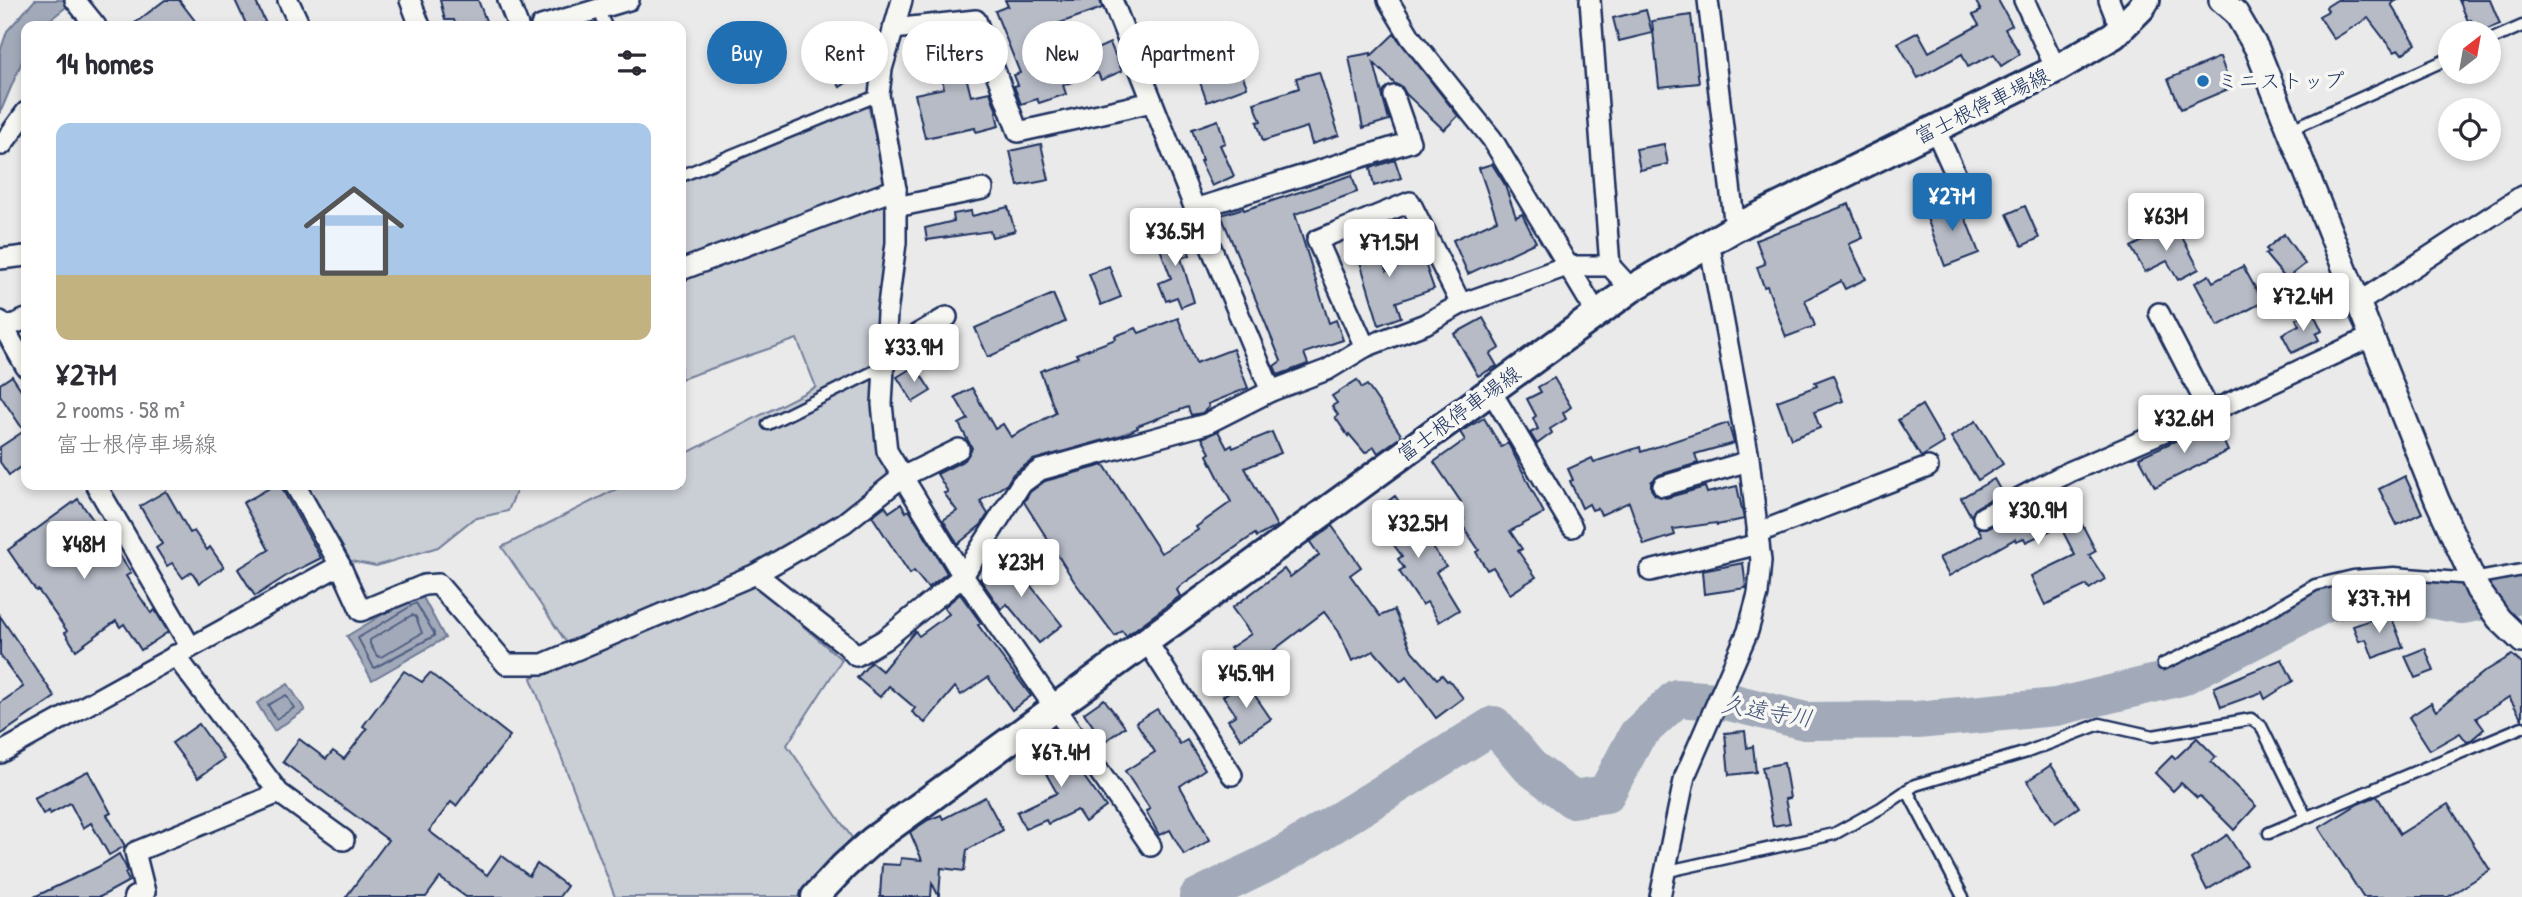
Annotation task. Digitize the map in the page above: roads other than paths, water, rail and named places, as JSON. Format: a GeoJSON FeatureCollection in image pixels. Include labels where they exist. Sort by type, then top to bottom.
{"type":"FeatureCollection","features":[{"type":"Feature","properties":{"kind":"main road","name":"富士根停車場線"},"geometry":{"type":"LineString","coordinates":[[815,897],[873,840],[1631,289],[1735,228],[2056,69],[2120,29],[2146,0]]}},
{"type":"Feature","properties":{"kind":"street"},"geometry":{"type":"LineString","coordinates":[[288,0],[298,21]]}},
{"type":"Feature","properties":{"kind":"street"},"geometry":{"type":"LineString","coordinates":[[410,0],[418,21]]}},
{"type":"Feature","properties":{"kind":"street"},"geometry":{"type":"LineString","coordinates":[[508,0],[516,21]]}},
{"type":"Feature","properties":{"kind":"street"},"geometry":{"type":"LineString","coordinates":[[579,21],[602,18],[629,0]]}},
{"type":"Feature","properties":{"kind":"street"},"geometry":{"type":"LineString","coordinates":[[902,0],[882,69],[879,95],[896,198],[896,243],[881,404],[887,451],[963,576],[1151,845]]}},
{"type":"Feature","properties":{"kind":"street"},"geometry":{"type":"LineString","coordinates":[[1112,0],[1271,391]]}},
{"type":"Feature","properties":{"kind":"street"},"geometry":{"type":"LineString","coordinates":[[1388,0],[1411,38],[1492,139],[1597,314]]}},
{"type":"Feature","properties":{"kind":"street"},"geometry":{"type":"LineString","coordinates":[[1590,0],[1610,267],[1631,289]]}},
{"type":"Feature","properties":{"kind":"street"},"geometry":{"type":"LineString","coordinates":[[1708,0],[1735,228]]}},
{"type":"Feature","properties":{"kind":"street"},"geometry":{"type":"LineString","coordinates":[[2024,0],[2056,69]]}},
{"type":"Feature","properties":{"kind":"street"},"geometry":{"type":"LineString","coordinates":[[2109,0],[2120,29]]}},
{"type":"Feature","properties":{"kind":"street"},"geometry":{"type":"LineString","coordinates":[[2221,0],[2236,13],[2257,49],[2437,500],[2476,584],[2500,619],[2522,640]]}},
{"type":"Feature","properties":{"kind":"street"},"geometry":{"type":"LineString","coordinates":[[893,29],[976,20],[1018,132],[1152,102]]}},
{"type":"Feature","properties":{"kind":"street"},"geometry":{"type":"LineString","coordinates":[[1195,209],[1410,142],[1394,96]]}},
{"type":"Feature","properties":{"kind":"street"},"geometry":{"type":"LineString","coordinates":[[2,145],[21,119]]}},
{"type":"Feature","properties":{"kind":"street"},"geometry":{"type":"LineString","coordinates":[[1935,129],[1964,193]]}},
{"type":"Feature","properties":{"kind":"street"},"geometry":{"type":"LineString","coordinates":[[686,268],[896,198],[983,189]]}},
{"type":"Feature","properties":{"kind":"street"},"geometry":{"type":"LineString","coordinates":[[2358,303],[2522,196]]}},
{"type":"Feature","properties":{"kind":"street"},"geometry":{"type":"LineString","coordinates":[[1365,347],[1317,240],[1410,202],[1461,303]]}},
{"type":"Feature","properties":{"kind":"street"},"geometry":{"type":"LineString","coordinates":[[1660,897],[1685,776],[1748,631],[1758,594],[1761,561],[1749,461],[1709,242]]}},
{"type":"Feature","properties":{"kind":"street"},"geometry":{"type":"LineString","coordinates":[[0,260],[21,257]]}},
{"type":"Feature","properties":{"kind":"street"},"geometry":{"type":"LineString","coordinates":[[756,574],[846,645],[856,656],[892,634],[963,576],[1021,484],[1040,470],[1206,424],[1271,391],[1326,370],[1365,347],[1424,324],[1461,303],[1567,266],[1610,267]]}},
{"type":"Feature","properties":{"kind":"street"},"geometry":{"type":"LineString","coordinates":[[2159,313],[2210,412]]}},
{"type":"Feature","properties":{"kind":"street"},"geometry":{"type":"LineString","coordinates":[[885,360],[947,317]]}},
{"type":"Feature","properties":{"kind":"street"},"geometry":{"type":"LineString","coordinates":[[21,320],[1,326],[21,359]]}},
{"type":"Feature","properties":{"kind":"street"},"geometry":{"type":"LineString","coordinates":[[1983,517],[2069,472],[2210,412],[2373,336]]}},
{"type":"Feature","properties":{"kind":"street"},"geometry":{"type":"LineString","coordinates":[[1490,391],[1572,527]]}},
{"type":"Feature","properties":{"kind":"street"},"geometry":{"type":"LineString","coordinates":[[298,490],[340,565],[361,611],[424,585],[438,584],[506,664],[543,664],[756,574],[844,523],[902,477],[958,449]]}},
{"type":"Feature","properties":{"kind":"street"},"geometry":{"type":"LineString","coordinates":[[1663,486],[1749,461]]}},
{"type":"Feature","properties":{"kind":"street"},"geometry":{"type":"LineString","coordinates":[[1650,571],[1758,538],[1928,467]]}},
{"type":"Feature","properties":{"kind":"street"},"geometry":{"type":"LineString","coordinates":[[99,490],[182,650],[279,793],[344,840]]}},
{"type":"Feature","properties":{"kind":"street"},"geometry":{"type":"LineString","coordinates":[[0,753],[340,565]]}},
{"type":"Feature","properties":{"kind":"street"},"geometry":{"type":"LineString","coordinates":[[1146,640],[1232,775]]}},
{"type":"Feature","properties":{"kind":"street"},"geometry":{"type":"LineString","coordinates":[[134,897],[145,892],[135,852],[279,793]]}},
{"type":"Feature","properties":{"kind":"lane"},"geometry":{"type":"LineString","coordinates":[[2501,35],[2522,26]]}},
{"type":"Feature","properties":{"kind":"lane"},"geometry":{"type":"LineString","coordinates":[[2289,130],[2438,63]]}},
{"type":"Feature","properties":{"kind":"lane"},"geometry":{"type":"LineString","coordinates":[[686,174],[879,95]]}},
{"type":"Feature","properties":{"kind":"lane"},"geometry":{"type":"LineString","coordinates":[[768,424],[885,360]]}},
{"type":"Feature","properties":{"kind":"lane"},"geometry":{"type":"LineString","coordinates":[[2163,664],[2241,628],[2315,585],[2353,576],[2394,573],[2476,584],[2522,570]]}},
{"type":"Feature","properties":{"kind":"lane"},"geometry":{"type":"LineString","coordinates":[[1664,872],[1834,834],[1915,785],[2027,752],[2100,724],[2153,736],[2251,719],[2261,726],[2306,817]]}},
{"type":"Feature","properties":{"kind":"lane"},"geometry":{"type":"LineString","coordinates":[[2269,833],[2522,727]]}},
{"type":"Feature","properties":{"kind":"lane"},"geometry":{"type":"LineString","coordinates":[[1907,790],[1964,897]]}},
{"type":"Feature","properties":{"kind":"water"},"geometry":{"type":"Polygon","coordinates":[[[35,0],[75,0],[48,21],[21,21],[21,64],[0,113],[0,52],[7,31],[35,0]]]}},
{"type":"Feature","properties":{"kind":"water"},"geometry":{"type":"Polygon","coordinates":[[[420,592],[445,638],[372,680],[347,636],[420,592]]]}},
{"type":"Feature","properties":{"kind":"water"},"geometry":{"type":"Polygon","coordinates":[[[288,684],[305,710],[274,731],[257,703],[288,684]]]}},
{"type":"Feature","properties":{"kind":"waterway","name":"久遠寺川"},"geometry":{"type":"LineString","coordinates":[[1198,897],[1280,857],[1494,725],[1530,767],[1572,799],[1606,794],[1637,735],[1677,698],[1730,702],[1805,721],[1917,720],[2056,707],[2181,677],[2324,604],[2379,590],[2462,605],[2522,594]]}},
{"type":"Feature","properties":{"kind":"place","name":"ミニストップ"},"geometry":{"type":"Point","coordinates":[2203,81]}}]}
